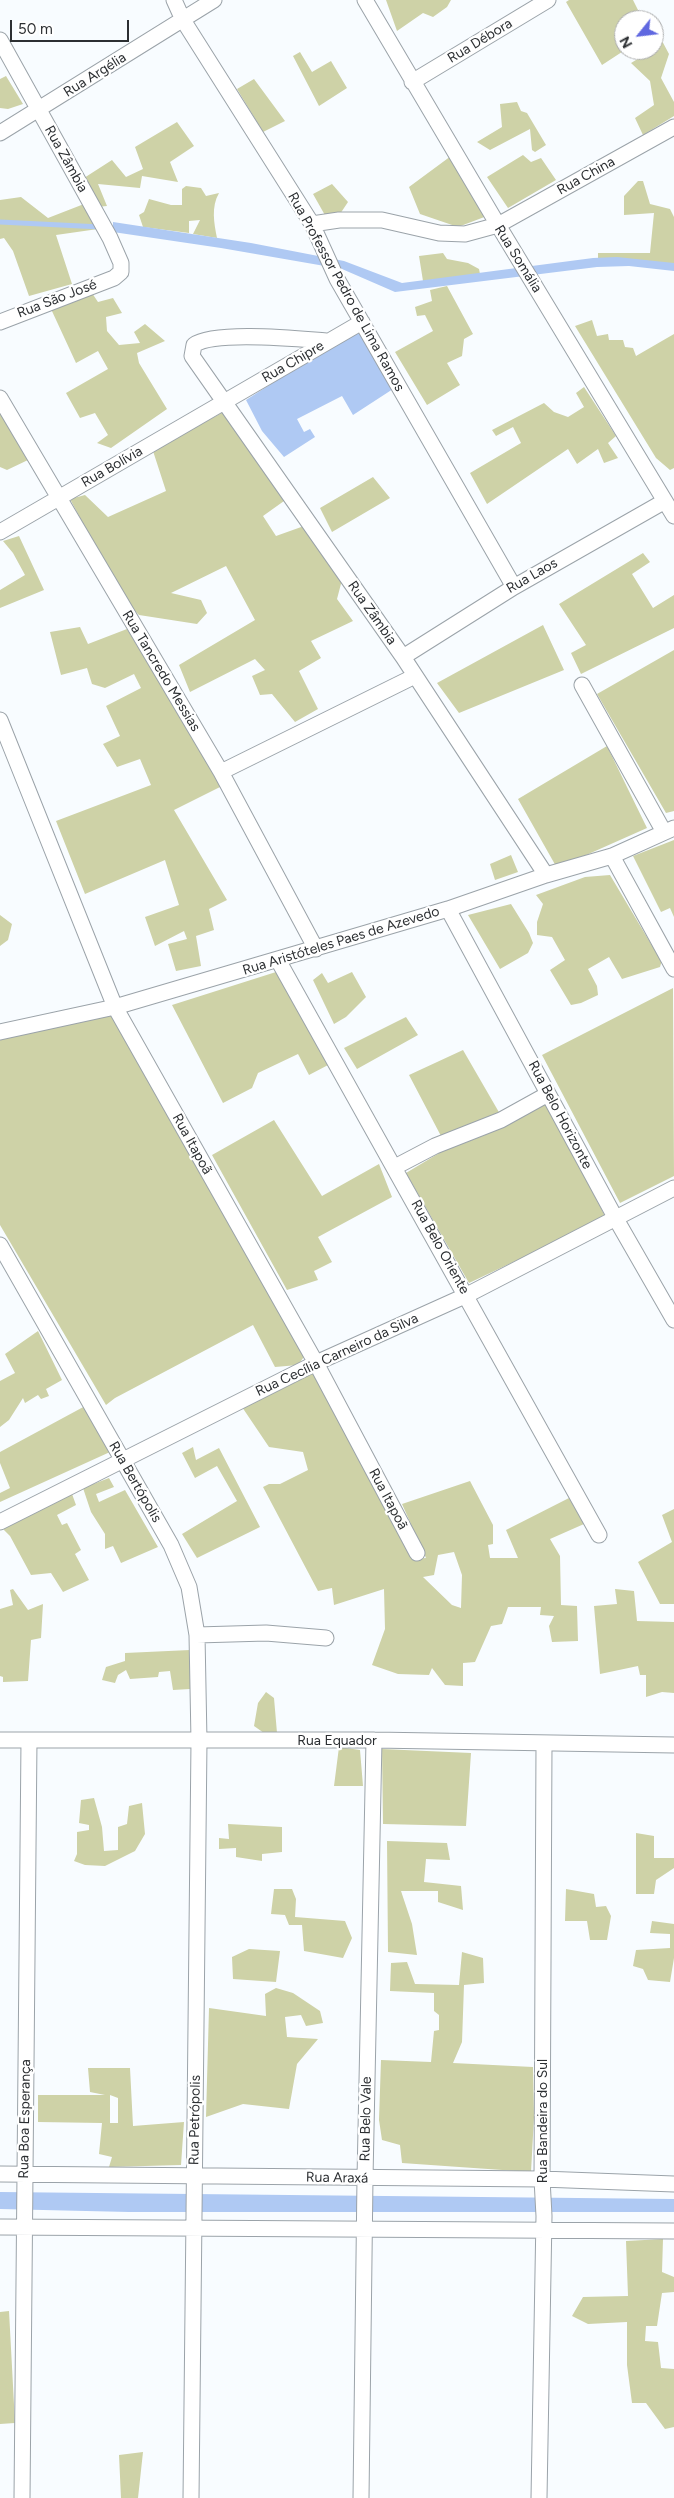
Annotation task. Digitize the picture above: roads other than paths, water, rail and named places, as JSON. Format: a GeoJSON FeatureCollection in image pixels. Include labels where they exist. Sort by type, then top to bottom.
{"type":"FeatureCollection","features":[{"type":"Feature","properties":{"kind":"street","name":"Rua Professor Pedro de Lima Ramos"},"geometry":{"type":"LineString","coordinates":[[174,0],[183,20],[312,224],[337,279],[514,586]]}},
{"type":"Feature","properties":{"kind":"street","name":"Rua Argélia"},"geometry":{"type":"LineString","coordinates":[[0,133],[214,0]]}},
{"type":"Feature","properties":{"kind":"street","name":"Rua Somália"},"geometry":{"type":"LineString","coordinates":[[365,0],[412,82],[674,516]]}},
{"type":"Feature","properties":{"kind":"street","name":"Rua Débora"},"geometry":{"type":"LineString","coordinates":[[412,82],[548,0]]}},
{"type":"Feature","properties":{"kind":"street","name":"Rua Zâmbia"},"geometry":{"type":"LineString","coordinates":[[0,40],[110,238],[121,263],[120,272],[114,278]]}},
{"type":"Feature","properties":{"kind":"street","name":"Rua China"},"geometry":{"type":"LineString","coordinates":[[312,224],[339,220],[382,220],[454,235],[498,225],[674,126]]}},
{"type":"Feature","properties":{"kind":"street","name":"Rua São José"},"geometry":{"type":"LineString","coordinates":[[0,322],[114,278]]}},
{"type":"Feature","properties":{"kind":"street","name":"Rua Chipre"},"geometry":{"type":"LineString","coordinates":[[224,402],[362,322]]}},
{"type":"Feature","properties":{"kind":"street","name":"Rua Zâmbia"},"geometry":{"type":"LineString","coordinates":[[328,341],[208,338],[194,345],[192,356],[403,657],[546,875]]}},
{"type":"Feature","properties":{"kind":"street","name":"Rua Tancredo Messias"},"geometry":{"type":"LineString","coordinates":[[0,398],[221,772],[316,949]]}},
{"type":"Feature","properties":{"kind":"street","name":"Rua Bolívia"},"geometry":{"type":"LineString","coordinates":[[0,532],[224,402]]}},
{"type":"Feature","properties":{"kind":"street","name":"Rua Laos"},"geometry":{"type":"LineString","coordinates":[[403,657],[514,586],[665,501]]}},
{"type":"Feature","properties":{"kind":"street"},"geometry":{"type":"LineString","coordinates":[[221,772],[415,676]]}},
{"type":"Feature","properties":{"kind":"street"},"geometry":{"type":"LineString","coordinates":[[582,685],[669,830]]}},
{"type":"Feature","properties":{"kind":"street","name":"Rua Itapoã"},"geometry":{"type":"LineString","coordinates":[[0,720],[115,1007],[316,1363],[417,1553]]}},
{"type":"Feature","properties":{"kind":"street","name":"Rua Aristóteles Paes de Azevedo"},"geometry":{"type":"LineString","coordinates":[[0,1032],[115,1007],[316,949],[448,909],[546,875],[612,856],[669,830]]}},
{"type":"Feature","properties":{"kind":"street"},"geometry":{"type":"LineString","coordinates":[[612,856],[674,969]]}},
{"type":"Feature","properties":{"kind":"street","name":"Rua Belo Horizonte"},"geometry":{"type":"LineString","coordinates":[[448,909],[616,1219],[674,1320]]}},
{"type":"Feature","properties":{"kind":"street","name":"Rua Belo Oriente"},"geometry":{"type":"LineString","coordinates":[[278,960],[467,1295],[599,1535]]}},
{"type":"Feature","properties":{"kind":"street"},"geometry":{"type":"LineString","coordinates":[[395,1167],[435,1146],[501,1120],[548,1094]]}},
{"type":"Feature","properties":{"kind":"street","name":"Rua Cecília Carneiro da Silva"},"geometry":{"type":"LineString","coordinates":[[0,1522],[316,1363],[467,1295],[674,1188]]}},
{"type":"Feature","properties":{"kind":"street","name":"Rua Bertópolis"},"geometry":{"type":"LineString","coordinates":[[0,1245],[171,1544],[189,1588],[198,1635],[199,1741]]}},
{"type":"Feature","properties":{"kind":"street"},"geometry":{"type":"LineString","coordinates":[[198,1635],[266,1633],[326,1638]]}},
{"type":"Feature","properties":{"kind":"street","name":"Rua Equador"},"geometry":{"type":"LineString","coordinates":[[0,1740],[374,1740],[674,1745]]}},
{"type":"Feature","properties":{"kind":"street","name":"Rua Boa Esperança"},"geometry":{"type":"LineString","coordinates":[[22,2498],[23,2222],[29,1740]]}},
{"type":"Feature","properties":{"kind":"street","name":"Rua Belo Vale"},"geometry":{"type":"LineString","coordinates":[[361,2498],[374,1740]]}},
{"type":"Feature","properties":{"kind":"street","name":"Rua Petrópolis"},"geometry":{"type":"LineString","coordinates":[[191,2498],[199,1741]]}},
{"type":"Feature","properties":{"kind":"street","name":"Rua Bandeira do Sul"},"geometry":{"type":"LineString","coordinates":[[539,2498],[544,2223],[542,2184],[544,1744]]}},
{"type":"Feature","properties":{"kind":"street","name":"Rua Araxá"},"geometry":{"type":"LineString","coordinates":[[0,2174],[25,2181],[674,2184]]}},
{"type":"Feature","properties":{"kind":"street"},"geometry":{"type":"LineString","coordinates":[[0,2227],[23,2222],[366,2225],[544,2223],[674,2231]]}},
{"type":"Feature","properties":{"kind":"water"},"geometry":{"type":"Polygon","coordinates":[[[113,222],[251,243],[344,261],[402,283],[593,258],[617,257],[674,263],[674,271],[629,266],[597,267],[395,292],[342,269],[113,232],[113,222]]]}},
{"type":"Feature","properties":{"kind":"water"},"geometry":{"type":"Polygon","coordinates":[[[360,327],[393,389],[353,415],[342,396],[297,419],[304,432],[310,429],[315,437],[284,457],[262,431],[246,400],[360,327]]]}},
{"type":"Feature","properties":{"kind":"water"},"geometry":{"type":"Polygon","coordinates":[[[0,2192],[674,2199],[674,2212],[129,2212],[0,2209],[0,2192]]]}},
{"type":"Feature","properties":{"kind":"waterway"},"geometry":{"type":"LineString","coordinates":[[0,222],[101,227]]}}]}
